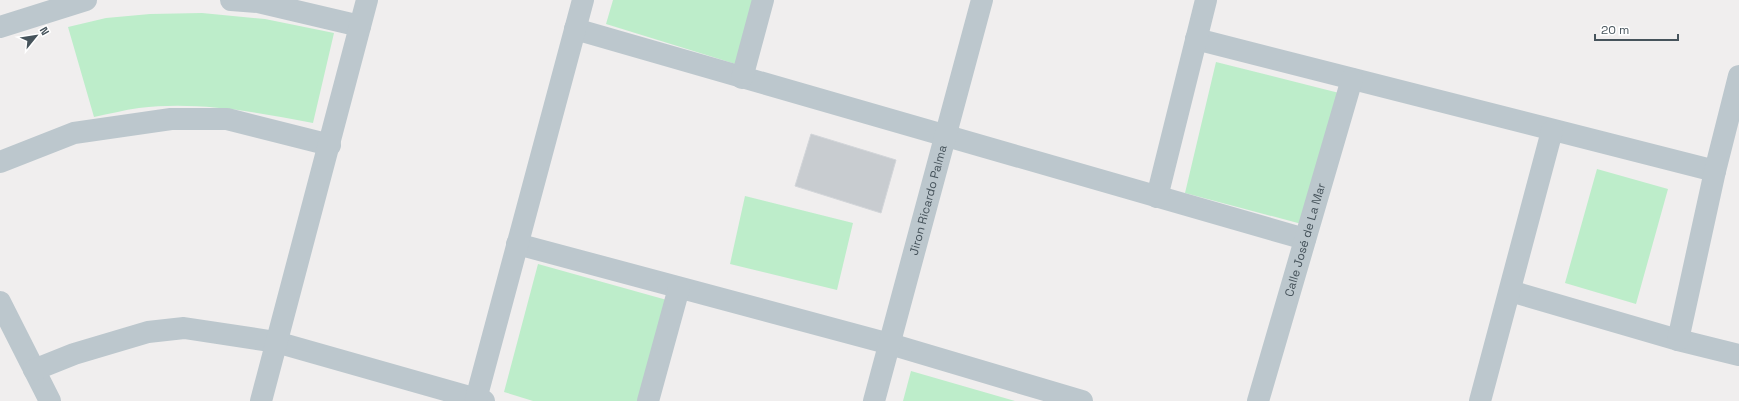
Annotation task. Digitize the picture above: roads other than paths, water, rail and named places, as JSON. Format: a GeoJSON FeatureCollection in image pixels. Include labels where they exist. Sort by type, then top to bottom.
{"type":"FeatureCollection","features":[{"type":"Feature","properties":{"kind":"street"},"geometry":{"type":"LineString","coordinates":[[0,27],[86,0]]}},
{"type":"Feature","properties":{"kind":"street"},"geometry":{"type":"LineString","coordinates":[[231,0],[258,2],[360,26]]}},
{"type":"Feature","properties":{"kind":"street"},"geometry":{"type":"LineString","coordinates":[[261,401],[368,0]]}},
{"type":"Feature","properties":{"kind":"street"},"geometry":{"type":"LineString","coordinates":[[34,370],[74,354],[148,332],[184,328],[276,342],[480,400],[517,244],[583,0]]}},
{"type":"Feature","properties":{"kind":"street"},"geometry":{"type":"LineString","coordinates":[[742,78],[763,0]]}},
{"type":"Feature","properties":{"kind":"street","name":"Jiron Ricardo Palma"},"geometry":{"type":"LineString","coordinates":[[874,401],[947,136],[982,0]]}},
{"type":"Feature","properties":{"kind":"street"},"geometry":{"type":"LineString","coordinates":[[1157,197],[1206,0]]}},
{"type":"Feature","properties":{"kind":"street"},"geometry":{"type":"LineString","coordinates":[[575,30],[1305,239]]}},
{"type":"Feature","properties":{"kind":"street"},"geometry":{"type":"LineString","coordinates":[[1196,39],[1552,131],[1715,171]]}},
{"type":"Feature","properties":{"kind":"street"},"geometry":{"type":"LineString","coordinates":[[1678,340],[1715,171],[1739,76]]}},
{"type":"Feature","properties":{"kind":"street","name":"Calle José de La Mar"},"geometry":{"type":"LineString","coordinates":[[1258,401],[1352,79]]}},
{"type":"Feature","properties":{"kind":"street"},"geometry":{"type":"LineString","coordinates":[[0,162],[74,133],[171,119],[227,119],[330,145]]}},
{"type":"Feature","properties":{"kind":"street"},"geometry":{"type":"LineString","coordinates":[[1480,401],[1552,131]]}},
{"type":"Feature","properties":{"kind":"street"},"geometry":{"type":"LineString","coordinates":[[517,244],[890,344],[1082,401]]}},
{"type":"Feature","properties":{"kind":"street"},"geometry":{"type":"LineString","coordinates":[[648,401],[679,288]]}},
{"type":"Feature","properties":{"kind":"street"},"geometry":{"type":"LineString","coordinates":[[1510,291],[1678,340],[1739,355]]}},
{"type":"Feature","properties":{"kind":"street"},"geometry":{"type":"LineString","coordinates":[[2,309],[50,401]]}}]}
